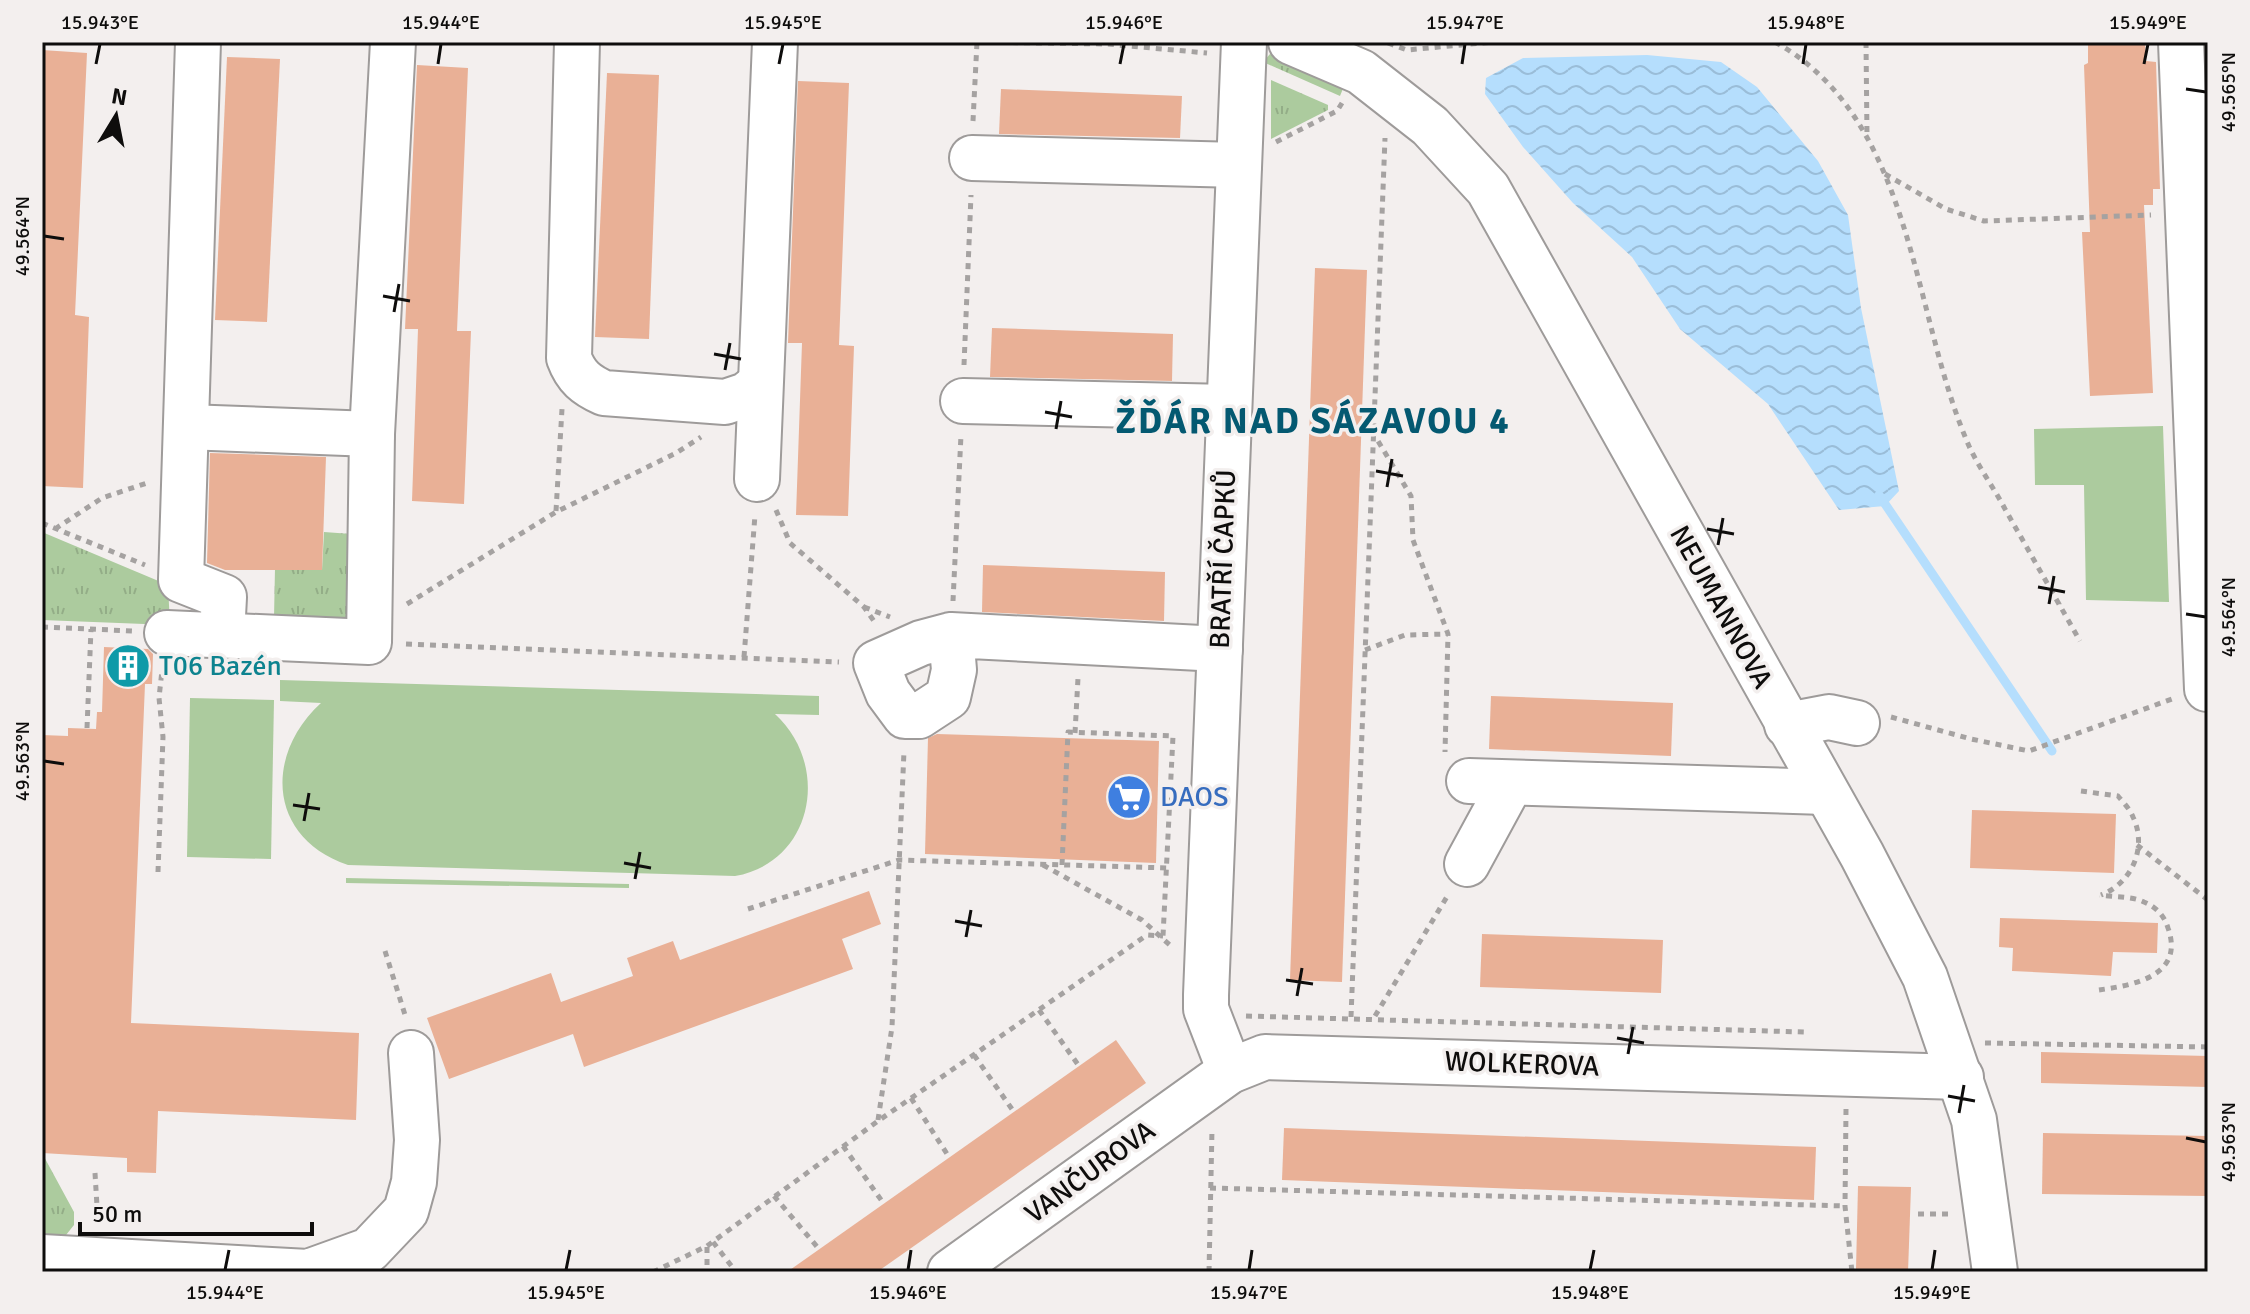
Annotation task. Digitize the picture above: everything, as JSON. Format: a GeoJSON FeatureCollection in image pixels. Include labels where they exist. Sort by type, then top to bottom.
{"type":"FeatureCollection","features":[{"type":"Feature","properties":{"kind":"street"},"geometry":{"type":"LineString","coordinates":[[198,42],[181,580],[224,597],[222,635]]}},
{"type":"Feature","properties":{"kind":"street"},"geometry":{"type":"LineString","coordinates":[[167,633],[369,635],[372,434],[393,42]]}},
{"type":"Feature","properties":{"kind":"street"},"geometry":{"type":"LineString","coordinates":[[577,42],[569,358],[573,370],[586,386],[604,393],[742,393]]}},
{"type":"Feature","properties":{"kind":"street"},"geometry":{"type":"LineString","coordinates":[[757,479],[742,393],[775,42]]}},
{"type":"Feature","properties":{"kind":"street","name":"NEUMANNOVA"},"geometry":{"type":"LineString","coordinates":[[1291,42],[1361,72],[1430,126],[1488,189],[1862,855],[1925,977],[1955,1060],[1986,1116],[1995,1272]]}},
{"type":"Feature","properties":{"kind":"street"},"geometry":{"type":"LineString","coordinates":[[2181,42],[2207,689]]}},
{"type":"Feature","properties":{"kind":"street","name":"BRATŘÍ ČAPKŮ"},"geometry":{"type":"LineString","coordinates":[[1230,1071],[1206,1009],[1206,995],[1229,407],[1251,156],[1244,51]]}},
{"type":"Feature","properties":{"kind":"street"},"geometry":{"type":"LineString","coordinates":[[972,158],[1251,156]]}},
{"type":"Feature","properties":{"kind":"street"},"geometry":{"type":"LineString","coordinates":[[963,401],[1229,407]]}},
{"type":"Feature","properties":{"kind":"street"},"geometry":{"type":"LineString","coordinates":[[186,441],[372,434]]}},
{"type":"Feature","properties":{"kind":"street"},"geometry":{"type":"LineString","coordinates":[[951,635],[954,670],[948,697],[919,716],[905,716],[888,693],[876,663],[921,643],[951,635],[1081,639],[1220,649]]}},
{"type":"Feature","properties":{"kind":"street"},"geometry":{"type":"LineString","coordinates":[[1787,725],[1829,717],[1857,723]]}},
{"type":"Feature","properties":{"kind":"street"},"geometry":{"type":"LineString","coordinates":[[1467,864],[1490,782],[1825,792]]}},
{"type":"Feature","properties":{"kind":"street"},"geometry":{"type":"LineString","coordinates":[[42,1257],[308,1272],[369,1250],[406,1211],[414,1182],[417,1140],[411,1053]]}},
{"type":"Feature","properties":{"kind":"street","name":"WOLKEROVA"},"geometry":{"type":"LineString","coordinates":[[1230,1071],[1253,1059],[1278,1056],[1955,1060]]}},
{"type":"Feature","properties":{"kind":"street","name":"VANČUROVA"},"geometry":{"type":"LineString","coordinates":[[950,1272],[1230,1071]]}},
{"type":"Feature","properties":{"kind":"path"},"geometry":{"type":"LineString","coordinates":[[951,635],[976,42],[1244,51]]}},
{"type":"Feature","properties":{"kind":"path"},"geometry":{"type":"LineString","coordinates":[[1386,42],[1407,50],[1493,42]]}},
{"type":"Feature","properties":{"kind":"path"},"geometry":{"type":"LineString","coordinates":[[1775,42],[1827,78],[1867,140],[1884,174],[1970,446],[2080,641]]}},
{"type":"Feature","properties":{"kind":"path"},"geometry":{"type":"LineString","coordinates":[[1866,42],[1867,140]]}},
{"type":"Feature","properties":{"kind":"path"},"geometry":{"type":"LineString","coordinates":[[1251,156],[1337,111],[1341,105]]}},
{"type":"Feature","properties":{"kind":"path"},"geometry":{"type":"LineString","coordinates":[[1351,1017],[1371,430],[1385,137]]}},
{"type":"Feature","properties":{"kind":"path"},"geometry":{"type":"LineString","coordinates":[[1884,174],[1946,209],[1984,221],[2188,214]]}},
{"type":"Feature","properties":{"kind":"path"},"geometry":{"type":"LineString","coordinates":[[556,512],[564,378],[569,358]]}},
{"type":"Feature","properties":{"kind":"path"},"geometry":{"type":"LineString","coordinates":[[369,635],[556,512],[676,453],[713,428],[742,393]]}},
{"type":"Feature","properties":{"kind":"path"},"geometry":{"type":"LineString","coordinates":[[1371,430],[1411,496],[1413,540],[1448,634],[1445,775],[1490,782]]}},
{"type":"Feature","properties":{"kind":"path"},"geometry":{"type":"LineString","coordinates":[[55,529],[102,498],[162,476],[186,441]]}},
{"type":"Feature","properties":{"kind":"path"},"geometry":{"type":"LineString","coordinates":[[757,479],[765,486],[790,543],[864,607]]}},
{"type":"Feature","properties":{"kind":"path"},"geometry":{"type":"LineString","coordinates":[[744,657],[757,479]]}},
{"type":"Feature","properties":{"kind":"path"},"geometry":{"type":"LineString","coordinates":[[42,523],[181,580]]}},
{"type":"Feature","properties":{"kind":"path"},"geometry":{"type":"LineString","coordinates":[[42,627],[91,629],[87,728]]}},
{"type":"Feature","properties":{"kind":"path"},"geometry":{"type":"LineString","coordinates":[[1365,650],[1405,635],[1448,634]]}},
{"type":"Feature","properties":{"kind":"path"},"geometry":{"type":"LineString","coordinates":[[369,635],[876,663]]}},
{"type":"Feature","properties":{"kind":"path"},"geometry":{"type":"LineString","coordinates":[[1075,733],[1081,639]]}},
{"type":"Feature","properties":{"kind":"path"},"geometry":{"type":"LineString","coordinates":[[158,872],[163,737],[159,698]]}},
{"type":"Feature","properties":{"kind":"path"},"geometry":{"type":"LineString","coordinates":[[1857,723],[1881,714],[1971,739],[2029,751],[2162,704]]}},
{"type":"Feature","properties":{"kind":"path"},"geometry":{"type":"LineString","coordinates":[[878,1121],[892,1027],[905,716]]}},
{"type":"Feature","properties":{"kind":"path"},"geometry":{"type":"LineString","coordinates":[[1062,865],[1068,732],[1173,736],[1163,936]]}},
{"type":"Feature","properties":{"kind":"path"},"geometry":{"type":"LineString","coordinates":[[2081,791],[2118,796],[2134,818],[2135,862],[2127,879],[2117,889],[2100,895],[2143,901],[2164,916],[2172,940],[2171,955],[2159,971],[2138,985],[2099,990]]}},
{"type":"Feature","properties":{"kind":"path"},"geometry":{"type":"LineString","coordinates":[[2137,845],[2208,900]]}},
{"type":"Feature","properties":{"kind":"path"},"geometry":{"type":"LineString","coordinates":[[748,909],[899,860],[1168,868]]}},
{"type":"Feature","properties":{"kind":"path"},"geometry":{"type":"LineString","coordinates":[[1042,864],[1163,936]]}},
{"type":"Feature","properties":{"kind":"path"},"geometry":{"type":"LineString","coordinates":[[1374,1017],[1467,864]]}},
{"type":"Feature","properties":{"kind":"path"},"geometry":{"type":"LineString","coordinates":[[653,1272],[710,1244],[878,1121],[1147,935],[1163,936]]}},
{"type":"Feature","properties":{"kind":"path"},"geometry":{"type":"LineString","coordinates":[[385,951],[408,1023],[411,1053]]}},
{"type":"Feature","properties":{"kind":"path"},"geometry":{"type":"LineString","coordinates":[[1039,1010],[1079,1066]]}},
{"type":"Feature","properties":{"kind":"path"},"geometry":{"type":"LineString","coordinates":[[1232,1016],[1374,1017],[1817,1032]]}},
{"type":"Feature","properties":{"kind":"path"},"geometry":{"type":"LineString","coordinates":[[1955,1060],[2208,1047]]}},
{"type":"Feature","properties":{"kind":"path"},"geometry":{"type":"LineString","coordinates":[[974,1055],[1014,1112]]}},
{"type":"Feature","properties":{"kind":"path"},"geometry":{"type":"LineString","coordinates":[[911,1098],[949,1157]]}},
{"type":"Feature","properties":{"kind":"path"},"geometry":{"type":"LineString","coordinates":[[1847,1099],[1845,1206],[1852,1272]]}},
{"type":"Feature","properties":{"kind":"path"},"geometry":{"type":"LineString","coordinates":[[1209,1272],[1213,1118]]}},
{"type":"Feature","properties":{"kind":"path"},"geometry":{"type":"LineString","coordinates":[[843,1146],[884,1204]]}},
{"type":"Feature","properties":{"kind":"path"},"geometry":{"type":"LineString","coordinates":[[95,1173],[98,1237]]}},
{"type":"Feature","properties":{"kind":"path"},"geometry":{"type":"LineString","coordinates":[[1210,1188],[1845,1206]]}},
{"type":"Feature","properties":{"kind":"path"},"geometry":{"type":"LineString","coordinates":[[774,1196],[819,1249]]}},
{"type":"Feature","properties":{"kind":"path"},"geometry":{"type":"LineString","coordinates":[[1918,1214],[1954,1214]]}},
{"type":"Feature","properties":{"kind":"path"},"geometry":{"type":"LineString","coordinates":[[707,1272],[710,1244]]}},
{"type":"Feature","properties":{"kind":"path"},"geometry":{"type":"LineString","coordinates":[[710,1244],[736,1272]]}},
{"type":"Feature","properties":{"kind":"green space"},"geometry":{"type":"Polygon","coordinates":[[[1270,54],[1344,86],[1340,96],[1263,62],[1270,54]]]}},
{"type":"Feature","properties":{"kind":"green space"},"geometry":{"type":"Polygon","coordinates":[[[1271,80],[1328,105],[1328,110],[1271,139],[1271,80]]]}},
{"type":"Feature","properties":{"kind":"green space"},"geometry":{"type":"Polygon","coordinates":[[[2163,426],[2169,602],[2086,600],[2084,485],[2035,485],[2034,429],[2163,426]]]}},
{"type":"Feature","properties":{"kind":"green space"},"geometry":{"type":"Polygon","coordinates":[[[42,532],[168,585],[170,625],[42,620],[42,532]]]}},
{"type":"Feature","properties":{"kind":"green space"},"geometry":{"type":"Polygon","coordinates":[[[324,532],[365,535],[351,620],[274,618],[275,568],[322,570],[324,532]]]}},
{"type":"Feature","properties":{"kind":"green space"},"geometry":{"type":"Polygon","coordinates":[[[280,680],[819,696],[819,715],[775,714],[793,735],[803,759],[808,784],[806,809],[797,832],[782,852],[762,867],[735,876],[348,865],[322,852],[302,836],[289,816],[283,793],[283,770],[290,746],[321,703],[280,701],[280,680]]]}},
{"type":"Feature","properties":{"kind":"green space"},"geometry":{"type":"Polygon","coordinates":[[[190,698],[274,700],[271,859],[187,857],[190,698]]]}},
{"type":"Feature","properties":{"kind":"green space"},"geometry":{"type":"Polygon","coordinates":[[[346,878],[629,884],[629,888],[346,883],[346,878]]]}},
{"type":"Feature","properties":{"kind":"green space"},"geometry":{"type":"Polygon","coordinates":[[[42,1153],[74,1212],[74,1225],[66,1235],[42,1234],[42,1153]]]}},
{"type":"Feature","properties":{"kind":"water"},"geometry":{"type":"Polygon","coordinates":[[[1647,55],[1721,62],[1757,87],[1818,161],[1848,215],[1861,308],[1899,491],[1885,506],[1839,510],[1768,404],[1680,329],[1632,257],[1573,203],[1523,147],[1485,94],[1486,78],[1523,58],[1647,55]]]}},
{"type":"Feature","properties":{"kind":"building"},"geometry":{"type":"Polygon","coordinates":[[[2088,42],[2145,42],[2146,61],[2156,62],[2160,189],[2153,189],[2153,205],[2144,205],[2153,393],[2090,396],[2082,232],[2090,232],[2084,65],[2088,63],[2088,42]]]}},
{"type":"Feature","properties":{"kind":"building"},"geometry":{"type":"Polygon","coordinates":[[[42,50],[87,53],[75,315],[89,317],[83,488],[42,486],[42,50]]]}},
{"type":"Feature","properties":{"kind":"building"},"geometry":{"type":"Polygon","coordinates":[[[227,57],[280,59],[267,322],[215,320],[227,57]]]}},
{"type":"Feature","properties":{"kind":"building"},"geometry":{"type":"Polygon","coordinates":[[[417,65],[468,68],[457,331],[471,331],[464,504],[412,501],[418,329],[405,329],[417,65]]]}},
{"type":"Feature","properties":{"kind":"building"},"geometry":{"type":"Polygon","coordinates":[[[607,73],[659,75],[649,339],[595,337],[607,73]]]}},
{"type":"Feature","properties":{"kind":"building"},"geometry":{"type":"Polygon","coordinates":[[[798,81],[849,83],[839,345],[854,346],[848,516],[796,515],[802,343],[788,343],[798,81]]]}},
{"type":"Feature","properties":{"kind":"building"},"geometry":{"type":"Polygon","coordinates":[[[1001,89],[1182,96],[1180,138],[999,134],[1001,89]]]}},
{"type":"Feature","properties":{"kind":"building"},"geometry":{"type":"Polygon","coordinates":[[[1315,268],[1367,270],[1342,982],[1290,980],[1315,268]]]}},
{"type":"Feature","properties":{"kind":"building"},"geometry":{"type":"Polygon","coordinates":[[[992,328],[1173,334],[1172,381],[990,377],[992,328]]]}},
{"type":"Feature","properties":{"kind":"building"},"geometry":{"type":"Polygon","coordinates":[[[210,453],[326,457],[322,570],[225,570],[207,563],[210,453]]]}},
{"type":"Feature","properties":{"kind":"building"},"geometry":{"type":"Polygon","coordinates":[[[983,565],[1165,572],[1164,621],[982,612],[983,565]]]}},
{"type":"Feature","properties":{"kind":"building"},"geometry":{"type":"Polygon","coordinates":[[[104,647],[148,649],[153,654],[152,684],[145,684],[131,1023],[359,1033],[356,1120],[158,1111],[156,1173],[127,1172],[127,1158],[42,1153],[42,735],[68,736],[68,728],[96,729],[97,712],[102,712],[104,647]]]}},
{"type":"Feature","properties":{"kind":"building"},"geometry":{"type":"Polygon","coordinates":[[[1491,696],[1673,703],[1671,756],[1489,749],[1491,696]]]}},
{"type":"Feature","properties":{"kind":"building"},"geometry":{"type":"Polygon","coordinates":[[[937,734],[1159,741],[1156,863],[925,854],[928,738],[937,734]]]}},
{"type":"Feature","properties":{"kind":"building"},"geometry":{"type":"Polygon","coordinates":[[[1972,810],[2116,814],[2114,873],[1970,868],[1972,810]]]}},
{"type":"Feature","properties":{"kind":"building"},"geometry":{"type":"Polygon","coordinates":[[[869,891],[881,924],[842,939],[853,969],[584,1067],[573,1034],[449,1079],[427,1018],[551,973],[561,1002],[633,976],[627,958],[673,941],[680,960],[869,891]]]}},
{"type":"Feature","properties":{"kind":"building"},"geometry":{"type":"Polygon","coordinates":[[[2000,918],[2158,923],[2157,953],[2113,952],[2111,976],[2012,971],[2013,948],[1999,947],[2000,918]]]}},
{"type":"Feature","properties":{"kind":"building"},"geometry":{"type":"Polygon","coordinates":[[[1482,934],[1663,940],[1661,993],[1480,987],[1482,934]]]}},
{"type":"Feature","properties":{"kind":"building"},"geometry":{"type":"Polygon","coordinates":[[[1116,1040],[1146,1083],[877,1272],[787,1272],[1116,1040]]]}},
{"type":"Feature","properties":{"kind":"building"},"geometry":{"type":"Polygon","coordinates":[[[2041,1052],[2208,1056],[2208,1087],[2041,1083],[2041,1052]]]}},
{"type":"Feature","properties":{"kind":"building"},"geometry":{"type":"Polygon","coordinates":[[[1284,1128],[1816,1147],[1814,1200],[1282,1180],[1284,1128]]]}},
{"type":"Feature","properties":{"kind":"building"},"geometry":{"type":"Polygon","coordinates":[[[2043,1133],[2208,1136],[2208,1196],[2042,1194],[2043,1133]]]}},
{"type":"Feature","properties":{"kind":"building"},"geometry":{"type":"Polygon","coordinates":[[[1858,1186],[1911,1187],[1908,1272],[1856,1269],[1858,1186]]]}},
{"type":"Feature","properties":{"kind":"waterway"},"geometry":{"type":"LineString","coordinates":[[1879,495],[2052,751]]}},
{"type":"Feature","properties":{"kind":"place","name":"T06 Bazén"},"geometry":{"type":"Point","coordinates":[128,666]}},
{"type":"Feature","properties":{"kind":"place","name":"DAOS"},"geometry":{"type":"Point","coordinates":[1129,797]}},
{"type":"Feature","properties":{"kind":"district","name":"ŽĎÁR NAD SÁZAVOU 4"},"geometry":{"type":"Point","coordinates":[1313,421]}}]}
